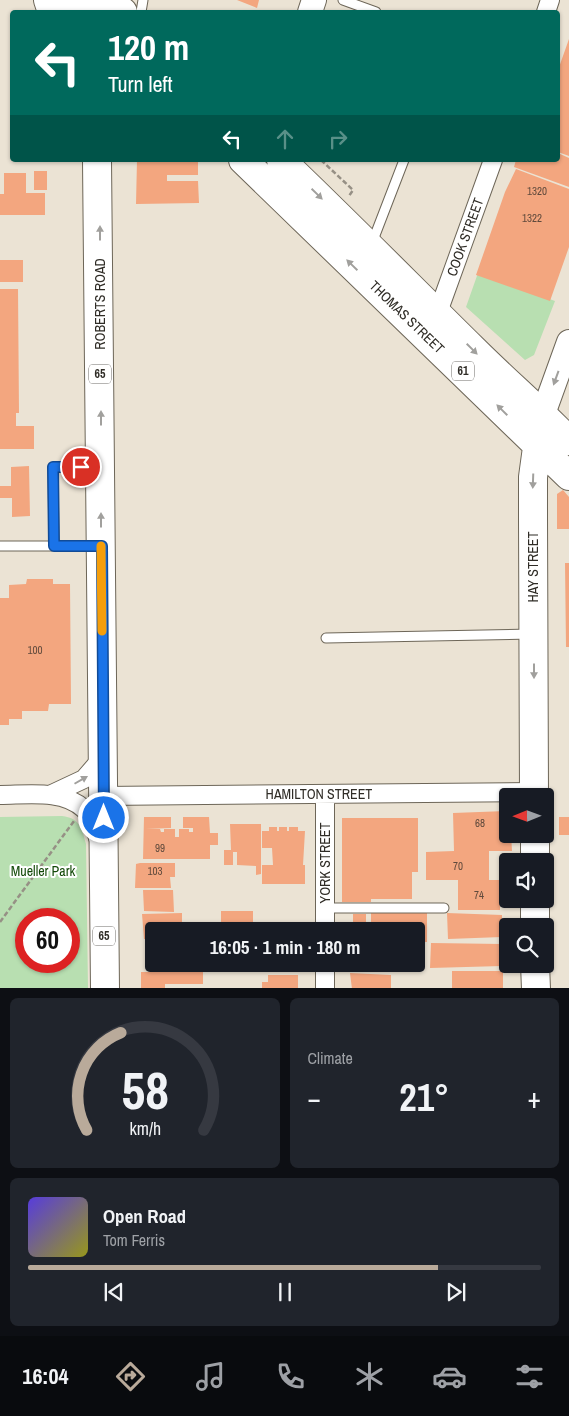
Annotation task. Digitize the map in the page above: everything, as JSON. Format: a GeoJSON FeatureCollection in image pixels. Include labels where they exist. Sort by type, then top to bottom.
{"type":"FeatureCollection","features":[{"type":"Feature","properties":{"kind":"main road"},"geometry":{"type":"LineString","coordinates":[[75,0],[85,10]]}},
{"type":"Feature","properties":{"kind":"main road"},"geometry":{"type":"LineString","coordinates":[[116,0],[127,10]]}},
{"type":"Feature","properties":{"kind":"main road","name":"ROBERTS ROAD"},"geometry":{"type":"LineString","coordinates":[[98,162],[104,988]]}},
{"type":"Feature","properties":{"kind":"main road","name":"THOMAS STREET"},"geometry":{"type":"LineString","coordinates":[[249,162],[569,476]]}},
{"type":"Feature","properties":{"kind":"main road","name":"THOMAS STREET"},"geometry":{"type":"LineString","coordinates":[[284,162],[371,246],[505,381],[543,414],[569,441]]}},
{"type":"Feature","properties":{"kind":"main road","name":"HAY STREET"},"geometry":{"type":"LineString","coordinates":[[534,788],[533,477],[543,414],[569,342]]}},
{"type":"Feature","properties":{"kind":"main road"},"geometry":{"type":"LineString","coordinates":[[535,973],[536,988]]}},
{"type":"Feature","properties":{"kind":"street","name":"COOK STREET"},"geometry":{"type":"LineString","coordinates":[[438,314],[492,162]]}},
{"type":"Feature","properties":{"kind":"street"},"geometry":{"type":"LineString","coordinates":[[0,795],[52,794],[84,779],[103,758]]}},
{"type":"Feature","properties":{"kind":"street"},"geometry":{"type":"LineString","coordinates":[[52,794],[84,809],[104,850]]}},
{"type":"Feature","properties":{"kind":"street","name":"YORK STREET"},"geometry":{"type":"LineString","coordinates":[[324,794],[325,922]]}},
{"type":"Feature","properties":{"kind":"street","name":"HAMILTON STREET"},"geometry":{"type":"LineString","coordinates":[[103,796],[499,794]]}},
{"type":"Feature","properties":{"kind":"street"},"geometry":{"type":"LineString","coordinates":[[325,972],[326,988]]}},
{"type":"Feature","properties":{"kind":"lane"},"geometry":{"type":"LineString","coordinates":[[343,0],[370,10]]}},
{"type":"Feature","properties":{"kind":"lane"},"geometry":{"type":"LineString","coordinates":[[371,246],[403,162]]}},
{"type":"Feature","properties":{"kind":"lane"},"geometry":{"type":"LineString","coordinates":[[54,546],[53,467],[101,466]]}},
{"type":"Feature","properties":{"kind":"lane"},"geometry":{"type":"LineString","coordinates":[[0,546],[102,546]]}},
{"type":"Feature","properties":{"kind":"lane"},"geometry":{"type":"LineString","coordinates":[[326,638],[533,634]]}},
{"type":"Feature","properties":{"kind":"lane"},"geometry":{"type":"LineString","coordinates":[[325,908],[444,908]]}},
{"type":"Feature","properties":{"kind":"path"},"geometry":{"type":"LineString","coordinates":[[323,162],[353,190],[350,196]]}},
{"type":"Feature","properties":{"kind":"path"},"geometry":{"type":"LineString","coordinates":[[0,922],[78,816]]}},
{"type":"Feature","properties":{"kind":"green space"},"geometry":{"type":"Polygon","coordinates":[[[478,273],[555,301],[534,355],[525,360],[466,307],[478,273]]]}},
{"type":"Feature","properties":{"kind":"green space","name":"Mueller Park"},"geometry":{"type":"Polygon","coordinates":[[[62,816],[73,819],[79,825],[86,844],[88,988],[0,988],[0,817],[62,816]]]}},
{"type":"Feature","properties":{"kind":"building"},"geometry":{"type":"Polygon","coordinates":[[[237,0],[259,0],[257,8],[237,0]]]}},
{"type":"Feature","properties":{"kind":"building"},"geometry":{"type":"Polygon","coordinates":[[[569,39],[569,156],[560,153],[560,64],[569,39]]]}},
{"type":"Feature","properties":{"kind":"building"},"geometry":{"type":"Polygon","coordinates":[[[560,154],[569,158],[569,187],[514,167],[515,162],[560,162],[560,154]]]}},
{"type":"Feature","properties":{"kind":"building"},"geometry":{"type":"Polygon","coordinates":[[[137,162],[198,162],[198,175],[167,175],[167,181],[198,181],[199,203],[136,204],[137,162]]]}},
{"type":"Feature","properties":{"kind":"building"},"geometry":{"type":"Polygon","coordinates":[[[516,169],[569,189],[569,247],[550,301],[476,275],[505,192],[516,169]]]}},
{"type":"Feature","properties":{"kind":"building"},"geometry":{"type":"Polygon","coordinates":[[[34,171],[47,171],[47,190],[34,190],[34,171]]]}},
{"type":"Feature","properties":{"kind":"building"},"geometry":{"type":"Polygon","coordinates":[[[4,173],[26,173],[26,193],[45,193],[45,215],[0,215],[0,194],[4,194],[4,173]]]}},
{"type":"Feature","properties":{"kind":"building"},"geometry":{"type":"Polygon","coordinates":[[[0,260],[23,260],[23,282],[0,282],[0,260]]]}},
{"type":"Feature","properties":{"kind":"building"},"geometry":{"type":"Polygon","coordinates":[[[0,289],[18,289],[19,413],[16,413],[16,426],[34,426],[34,449],[0,449],[0,289]]]}},
{"type":"Feature","properties":{"kind":"building"},"geometry":{"type":"Polygon","coordinates":[[[29,466],[30,516],[12,517],[12,498],[0,498],[0,486],[11,486],[11,467],[29,466]]]}},
{"type":"Feature","properties":{"kind":"building"},"geometry":{"type":"Polygon","coordinates":[[[563,490],[569,497],[569,529],[557,529],[557,494],[563,490]]]}},
{"type":"Feature","properties":{"kind":"building"},"geometry":{"type":"Polygon","coordinates":[[[565,563],[569,563],[569,647],[566,647],[565,563]]]}},
{"type":"Feature","properties":{"kind":"building"},"geometry":{"type":"Polygon","coordinates":[[[27,579],[53,579],[53,584],[70,584],[71,704],[49,704],[48,711],[22,711],[22,719],[9,719],[9,725],[0,725],[0,598],[9,598],[9,585],[26,584],[27,579]]]}},
{"type":"Feature","properties":{"kind":"building"},"geometry":{"type":"Polygon","coordinates":[[[499,811],[499,843],[512,843],[512,851],[489,851],[489,880],[499,880],[500,910],[458,910],[458,880],[426,880],[426,852],[454,851],[453,813],[499,811]]]}},
{"type":"Feature","properties":{"kind":"building"},"geometry":{"type":"Polygon","coordinates":[[[144,817],[171,817],[171,828],[146,829],[160,829],[161,832],[164,832],[164,829],[175,829],[175,837],[179,837],[179,829],[189,829],[189,832],[193,832],[193,828],[183,828],[183,817],[209,817],[210,833],[218,833],[218,845],[210,845],[210,859],[143,859],[144,817]]]}},
{"type":"Feature","properties":{"kind":"building"},"geometry":{"type":"Polygon","coordinates":[[[559,817],[569,817],[569,835],[559,835],[559,817]]]}},
{"type":"Feature","properties":{"kind":"building"},"geometry":{"type":"Polygon","coordinates":[[[342,818],[418,818],[418,872],[412,872],[412,899],[371,899],[371,902],[342,902],[342,818]]]}},
{"type":"Feature","properties":{"kind":"building"},"geometry":{"type":"Polygon","coordinates":[[[230,824],[261,824],[261,874],[256,875],[256,866],[237,865],[237,852],[233,852],[233,865],[224,865],[224,850],[231,850],[230,824]]]}},
{"type":"Feature","properties":{"kind":"building"},"geometry":{"type":"Polygon","coordinates":[[[269,827],[277,827],[277,831],[279,831],[279,827],[287,827],[287,831],[289,831],[289,827],[298,827],[298,831],[305,831],[303,865],[305,865],[305,884],[262,884],[262,865],[273,865],[272,848],[262,848],[262,831],[269,831],[269,827]]]}},
{"type":"Feature","properties":{"kind":"building"},"geometry":{"type":"Polygon","coordinates":[[[175,863],[175,877],[170,877],[171,888],[135,888],[136,864],[175,863]]]}},
{"type":"Feature","properties":{"kind":"building"},"geometry":{"type":"Polygon","coordinates":[[[143,890],[173,890],[174,912],[144,911],[143,890]]]}},
{"type":"Feature","properties":{"kind":"building"},"geometry":{"type":"Polygon","coordinates":[[[221,911],[253,911],[253,922],[221,922],[221,911]]]}},
{"type":"Feature","properties":{"kind":"building"},"geometry":{"type":"Polygon","coordinates":[[[182,913],[182,922],[145,922],[144,939],[142,914],[182,913]]]}},
{"type":"Feature","properties":{"kind":"building"},"geometry":{"type":"Polygon","coordinates":[[[371,913],[427,913],[427,942],[425,942],[425,922],[371,922],[371,913]]]}},
{"type":"Feature","properties":{"kind":"building"},"geometry":{"type":"Polygon","coordinates":[[[447,913],[502,915],[502,918],[499,918],[499,937],[448,939],[447,913]]]}},
{"type":"Feature","properties":{"kind":"building"},"geometry":{"type":"Polygon","coordinates":[[[353,914],[366,914],[366,922],[353,922],[353,914]]]}},
{"type":"Feature","properties":{"kind":"building"},"geometry":{"type":"Polygon","coordinates":[[[431,943],[499,944],[499,966],[430,968],[431,943]]]}},
{"type":"Feature","properties":{"kind":"building"},"geometry":{"type":"Polygon","coordinates":[[[452,971],[499,971],[499,973],[503,973],[503,988],[452,988],[452,971]]]}},
{"type":"Feature","properties":{"kind":"building"},"geometry":{"type":"Polygon","coordinates":[[[141,972],[203,972],[203,984],[165,984],[165,988],[141,988],[141,972]]]}},
{"type":"Feature","properties":{"kind":"building"},"geometry":{"type":"Polygon","coordinates":[[[350,973],[391,975],[391,988],[352,988],[350,973]]]}},
{"type":"Feature","properties":{"kind":"building"},"geometry":{"type":"Polygon","coordinates":[[[268,975],[298,975],[298,988],[262,988],[262,982],[268,982],[268,975]]]}},
{"type":"Feature","properties":{"kind":"slow traffic"},"geometry":{"type":"LineString","coordinates":[[101,546],[102,631]]}},
{"type":"Feature","properties":{"kind":"route"},"geometry":{"type":"LineString","coordinates":[[81,467],[53,467],[54,546],[102,546],[104,818]]}}]}
